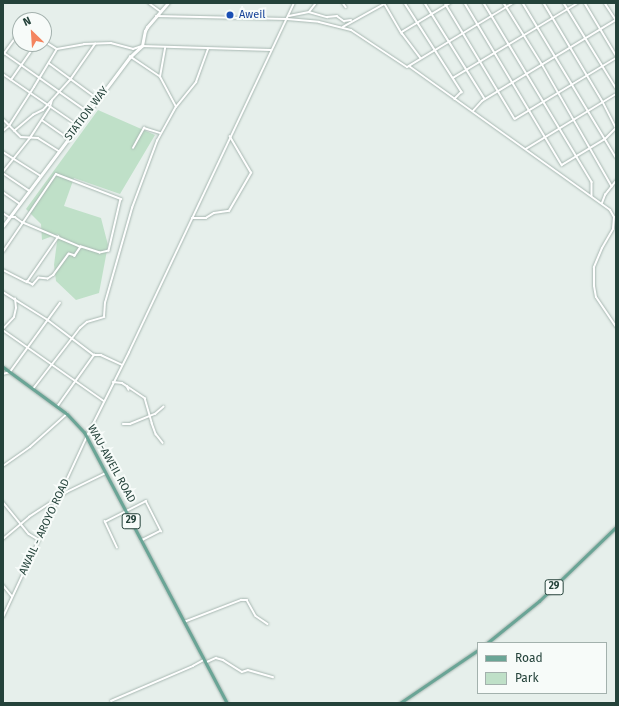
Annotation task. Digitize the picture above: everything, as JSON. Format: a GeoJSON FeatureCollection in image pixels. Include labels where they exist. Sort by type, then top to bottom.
{"type":"FeatureCollection","features":[{"type":"Feature","properties":{"kind":"main road"},"geometry":{"type":"LineString","coordinates":[[142,46],[145,31],[168,3]]}},
{"type":"Feature","properties":{"kind":"main road","name":"STATION WAY"},"geometry":{"type":"LineString","coordinates":[[3,226],[130,57],[142,46]]}},
{"type":"Feature","properties":{"kind":"main road","name":"WAU-AWEIL ROAD"},"geometry":{"type":"LineString","coordinates":[[3,367],[68,414],[81,427],[227,703]]}},
{"type":"Feature","properties":{"kind":"main road","name":"29"},"geometry":{"type":"LineString","coordinates":[[488,642],[539,601],[616,527]]}},
{"type":"Feature","properties":{"kind":"main road"},"geometry":{"type":"LineString","coordinates":[[400,703],[477,651]]}},
{"type":"Feature","properties":{"kind":"street"},"geometry":{"type":"LineString","coordinates":[[149,3],[160,11]]}},
{"type":"Feature","properties":{"kind":"street","name":"AWAIL - AROYO ROAD"},"geometry":{"type":"LineString","coordinates":[[3,617],[87,436],[294,3]]}},
{"type":"Feature","properties":{"kind":"street"},"geometry":{"type":"LineString","coordinates":[[309,12],[316,3]]}},
{"type":"Feature","properties":{"kind":"street"},"geometry":{"type":"LineString","coordinates":[[342,3],[346,7]]}},
{"type":"Feature","properties":{"kind":"street"},"geometry":{"type":"LineString","coordinates":[[343,27],[385,3],[402,33],[421,58]]}},
{"type":"Feature","properties":{"kind":"street"},"geometry":{"type":"LineString","coordinates":[[404,3],[462,92],[455,99]]}},
{"type":"Feature","properties":{"kind":"street"},"geometry":{"type":"LineString","coordinates":[[425,3],[485,99]]}},
{"type":"Feature","properties":{"kind":"street"},"geometry":{"type":"LineString","coordinates":[[402,33],[445,4],[450,3]]}},
{"type":"Feature","properties":{"kind":"street"},"geometry":{"type":"LineString","coordinates":[[465,3],[562,165],[605,139],[616,128],[603,102],[544,3]]}},
{"type":"Feature","properties":{"kind":"street"},"geometry":{"type":"LineString","coordinates":[[484,3],[592,182],[592,196]]}},
{"type":"Feature","properties":{"kind":"street"},"geometry":{"type":"LineString","coordinates":[[504,3],[542,64],[612,186]]}},
{"type":"Feature","properties":{"kind":"street"},"geometry":{"type":"LineString","coordinates":[[409,66],[513,3]]}},
{"type":"Feature","properties":{"kind":"street"},"geometry":{"type":"LineString","coordinates":[[522,3],[538,26],[616,157]]}},
{"type":"Feature","properties":{"kind":"street"},"geometry":{"type":"LineString","coordinates":[[564,3],[616,88]]}},
{"type":"Feature","properties":{"kind":"street"},"geometry":{"type":"LineString","coordinates":[[453,78],[480,60],[578,3]]}},
{"type":"Feature","properties":{"kind":"street"},"geometry":{"type":"LineString","coordinates":[[585,3],[616,55]]}},
{"type":"Feature","properties":{"kind":"street"},"geometry":{"type":"LineString","coordinates":[[473,111],[485,99],[616,21],[605,3]]}},
{"type":"Feature","properties":{"kind":"street"},"geometry":{"type":"LineString","coordinates":[[445,4],[515,119],[616,58]]}},
{"type":"Feature","properties":{"kind":"street"},"geometry":{"type":"LineString","coordinates":[[288,18],[309,12],[327,17],[337,16],[344,21],[353,20]]}},
{"type":"Feature","properties":{"kind":"street"},"geometry":{"type":"LineString","coordinates":[[156,16],[288,18],[319,22],[343,27],[364,38],[407,67],[409,66],[602,202],[612,212],[615,223],[614,229],[602,248],[594,267],[594,286],[596,297],[616,327]]}},
{"type":"Feature","properties":{"kind":"street"},"geometry":{"type":"LineString","coordinates":[[52,46],[57,49],[84,44],[111,42],[133,49],[142,46],[165,48],[272,50]]}},
{"type":"Feature","properties":{"kind":"street"},"geometry":{"type":"LineString","coordinates":[[12,43],[4,54],[59,93],[89,112]]}},
{"type":"Feature","properties":{"kind":"street"},"geometry":{"type":"LineString","coordinates":[[14,131],[47,105],[59,93],[95,44]]}},
{"type":"Feature","properties":{"kind":"street"},"geometry":{"type":"LineString","coordinates":[[160,76],[165,48]]}},
{"type":"Feature","properties":{"kind":"street"},"geometry":{"type":"LineString","coordinates":[[3,131],[9,126],[57,49]]}},
{"type":"Feature","properties":{"kind":"street"},"geometry":{"type":"LineString","coordinates":[[33,389],[72,338],[87,322],[104,317],[105,303],[132,208],[161,133],[176,107],[196,82],[208,49]]}},
{"type":"Feature","properties":{"kind":"street"},"geometry":{"type":"LineString","coordinates":[[11,80],[31,52]]}},
{"type":"Feature","properties":{"kind":"street"},"geometry":{"type":"LineString","coordinates":[[130,57],[160,76],[176,107]]}},
{"type":"Feature","properties":{"kind":"street"},"geometry":{"type":"LineString","coordinates":[[49,63],[70,80],[98,99]]}},
{"type":"Feature","properties":{"kind":"street"},"geometry":{"type":"LineString","coordinates":[[3,74],[79,126]]}},
{"type":"Feature","properties":{"kind":"street"},"geometry":{"type":"LineString","coordinates":[[526,149],[616,94]]}},
{"type":"Feature","properties":{"kind":"street"},"geometry":{"type":"LineString","coordinates":[[30,190],[3,173],[30,138],[50,107],[52,100]]}},
{"type":"Feature","properties":{"kind":"street"},"geometry":{"type":"LineString","coordinates":[[3,119],[21,136],[38,138],[59,151]]}},
{"type":"Feature","properties":{"kind":"street"},"geometry":{"type":"LineString","coordinates":[[42,120],[69,139]]}},
{"type":"Feature","properties":{"kind":"street"},"geometry":{"type":"LineString","coordinates":[[133,148],[144,128],[161,133]]}},
{"type":"Feature","properties":{"kind":"street"},"geometry":{"type":"LineString","coordinates":[[192,218],[206,218],[214,213],[229,211],[251,173],[230,136]]}},
{"type":"Feature","properties":{"kind":"street"},"geometry":{"type":"LineString","coordinates":[[3,152],[40,176]]}},
{"type":"Feature","properties":{"kind":"street"},"geometry":{"type":"LineString","coordinates":[[3,213],[9,217],[15,217],[22,222],[81,247],[100,253],[109,251],[121,199],[56,174],[22,222],[3,252]]}},
{"type":"Feature","properties":{"kind":"street"},"geometry":{"type":"LineString","coordinates":[[602,202],[605,195],[616,181]]}},
{"type":"Feature","properties":{"kind":"street"},"geometry":{"type":"LineString","coordinates":[[3,192],[20,204]]}},
{"type":"Feature","properties":{"kind":"street"},"geometry":{"type":"LineString","coordinates":[[27,282],[58,237]]}},
{"type":"Feature","properties":{"kind":"street"},"geometry":{"type":"LineString","coordinates":[[3,270],[32,285],[39,278],[48,279],[54,275],[69,254],[75,256],[81,247]]}},
{"type":"Feature","properties":{"kind":"street"},"geometry":{"type":"LineString","coordinates":[[3,292],[48,320],[94,354],[101,355],[122,365]]}},
{"type":"Feature","properties":{"kind":"street"},"geometry":{"type":"LineString","coordinates":[[15,299],[16,308],[14,317],[3,329],[26,347],[104,401]]}},
{"type":"Feature","properties":{"kind":"street"},"geometry":{"type":"LineString","coordinates":[[3,374],[10,372],[26,347],[33,341],[60,303]]}},
{"type":"Feature","properties":{"kind":"street"},"geometry":{"type":"LineString","coordinates":[[57,407],[76,382],[94,354]]}},
{"type":"Feature","properties":{"kind":"street"},"geometry":{"type":"LineString","coordinates":[[113,382],[122,383],[146,398],[156,434],[164,443]]}},
{"type":"Feature","properties":{"kind":"street"},"geometry":{"type":"LineString","coordinates":[[127,386],[129,390]]}},
{"type":"Feature","properties":{"kind":"street"},"geometry":{"type":"LineString","coordinates":[[123,424],[130,424],[158,413],[163,407]]}},
{"type":"Feature","properties":{"kind":"street"},"geometry":{"type":"LineString","coordinates":[[3,466],[30,447],[68,414]]}},
{"type":"Feature","properties":{"kind":"street"},"geometry":{"type":"LineString","coordinates":[[3,539],[60,496],[82,483],[106,473]]}},
{"type":"Feature","properties":{"kind":"street"},"geometry":{"type":"LineString","coordinates":[[117,548],[105,522],[146,501],[161,531],[141,541]]}},
{"type":"Feature","properties":{"kind":"street"},"geometry":{"type":"LineString","coordinates":[[3,502],[29,534],[39,540]]}},
{"type":"Feature","properties":{"kind":"street"},"geometry":{"type":"LineString","coordinates":[[3,585],[13,597]]}},
{"type":"Feature","properties":{"kind":"street"},"geometry":{"type":"LineString","coordinates":[[184,622],[241,600],[247,600],[256,616],[268,624]]}},
{"type":"Feature","properties":{"kind":"street"},"geometry":{"type":"LineString","coordinates":[[111,701],[204,661],[216,658],[223,660],[242,672],[248,670],[273,677]]}},
{"type":"Feature","properties":{"kind":"green space"},"geometry":{"type":"Polygon","coordinates":[[[98,110],[155,135],[120,194],[74,178],[64,206],[101,218],[108,245],[99,293],[76,300],[56,281],[54,265],[58,234],[42,240],[41,224],[26,209],[98,110]]]}},
{"type":"Feature","properties":{"kind":"place","name":"Aweil"},"geometry":{"type":"Point","coordinates":[230,15]}}]}
